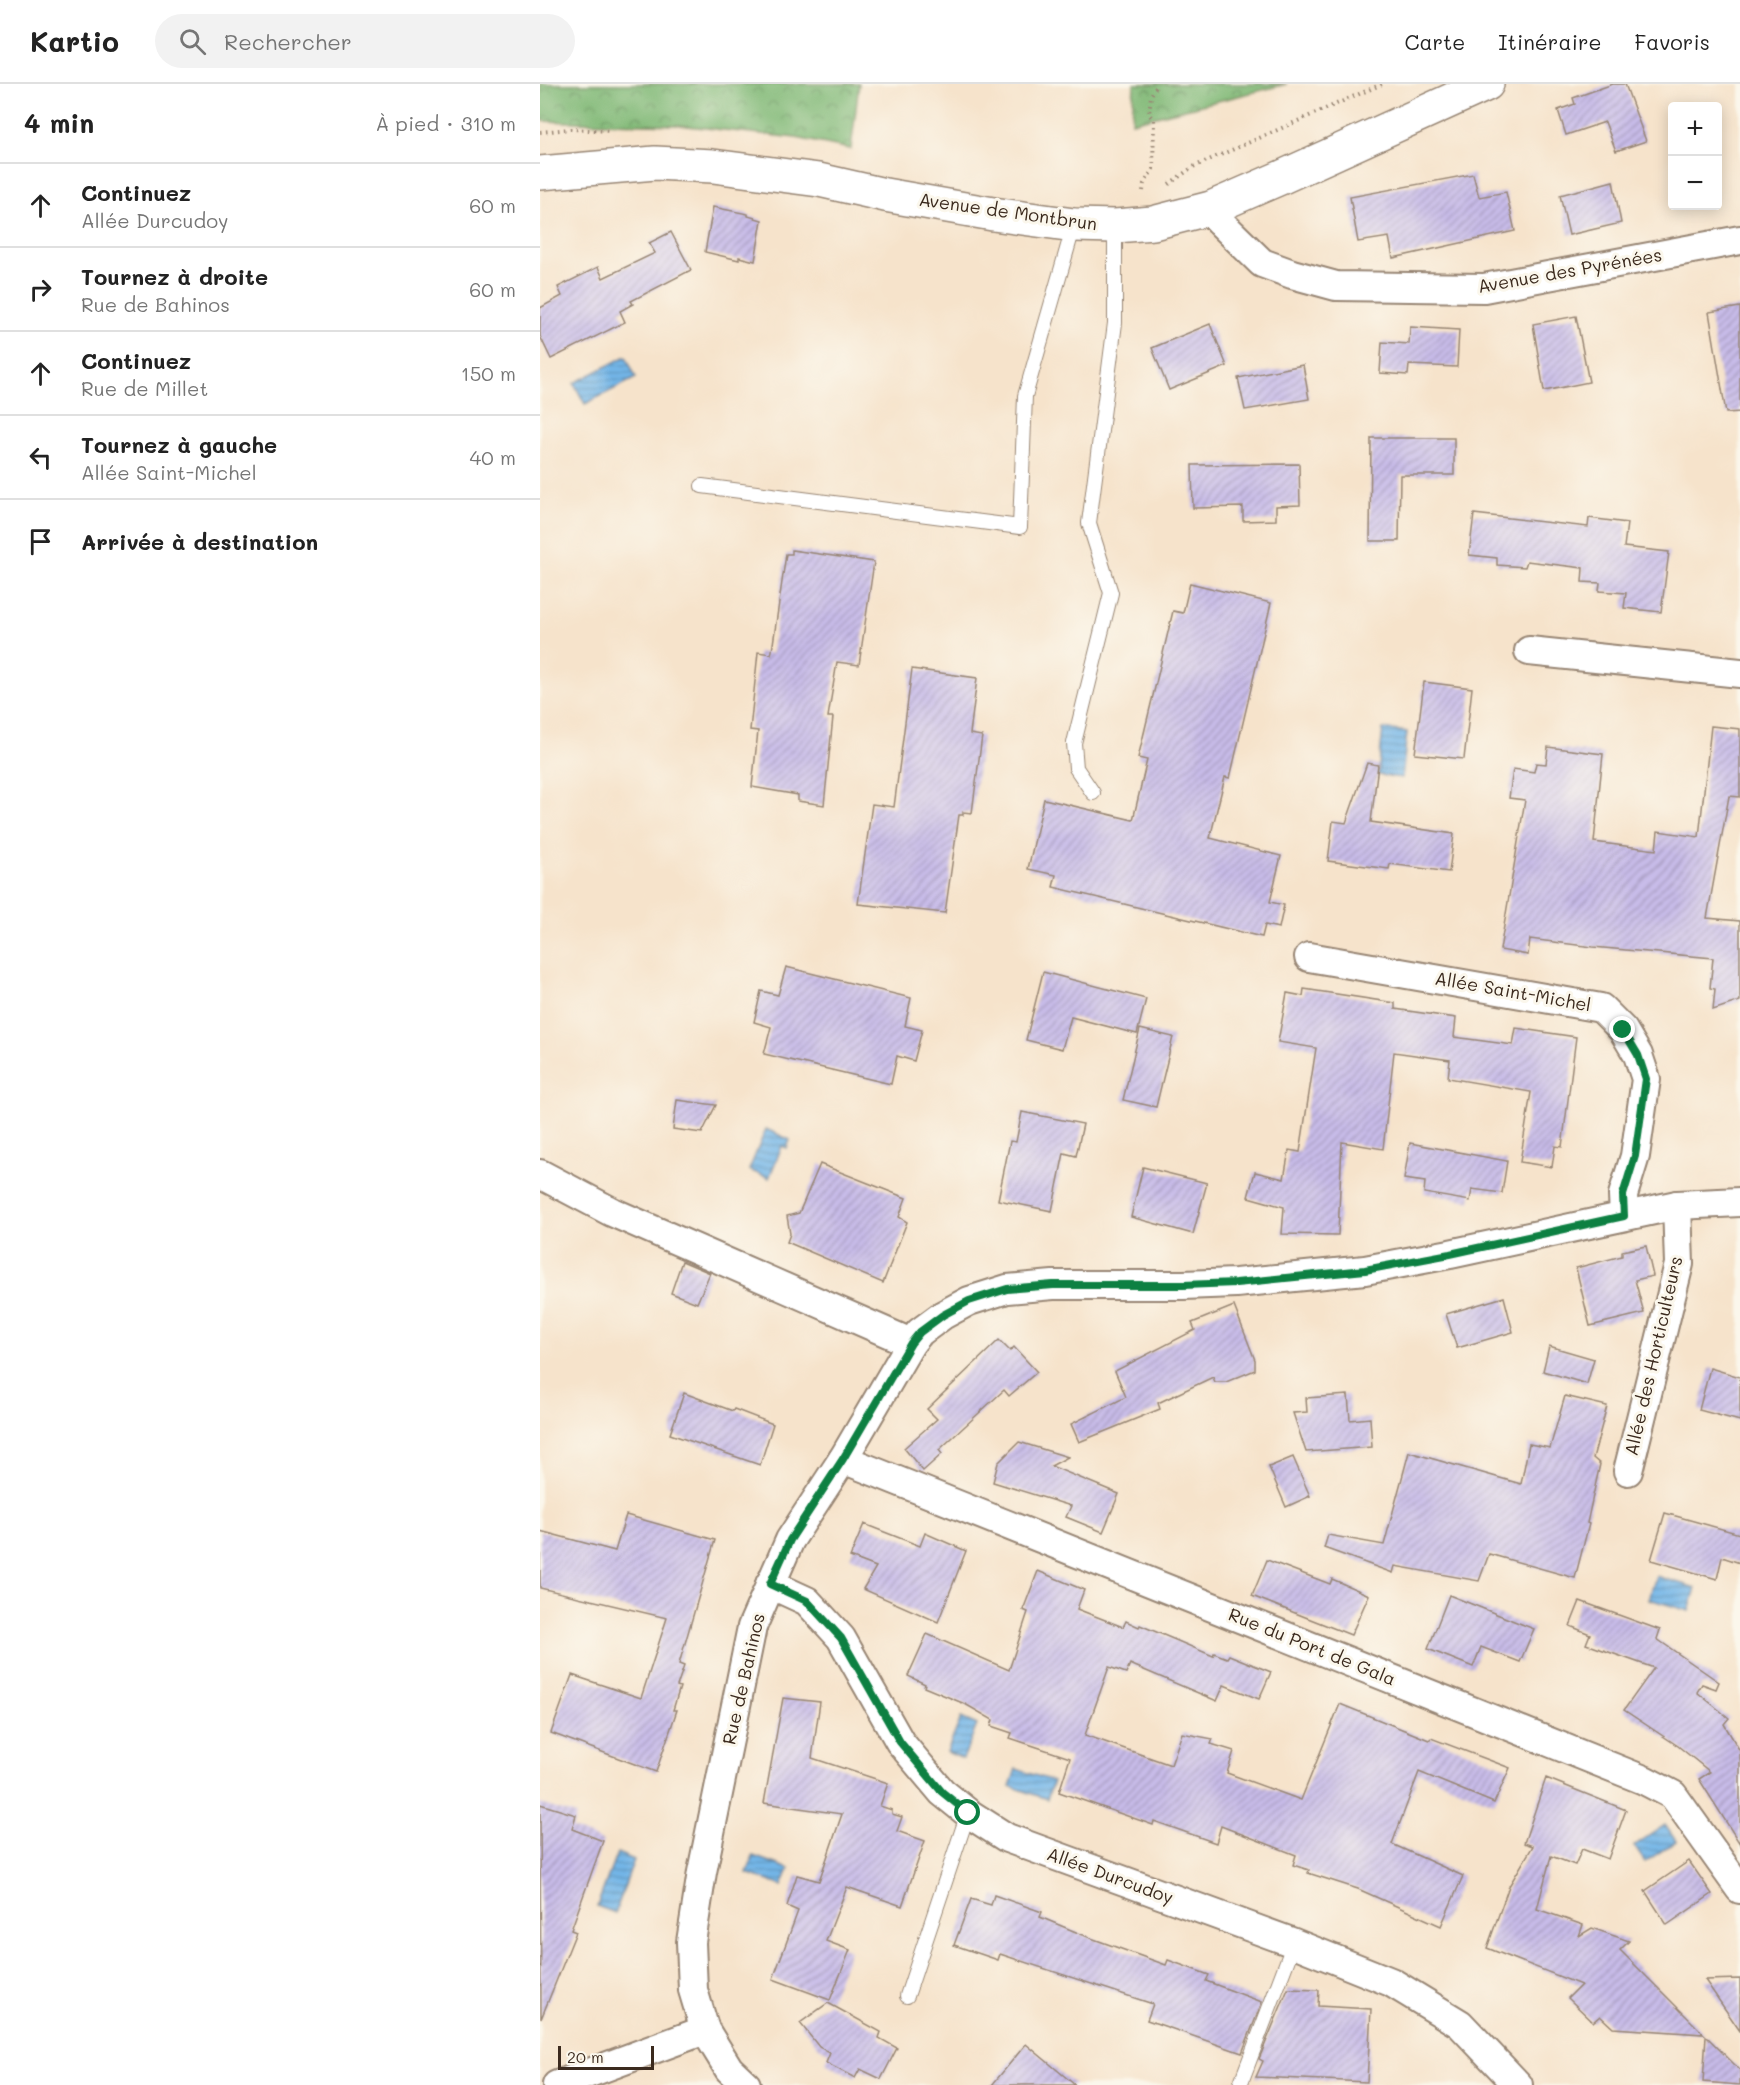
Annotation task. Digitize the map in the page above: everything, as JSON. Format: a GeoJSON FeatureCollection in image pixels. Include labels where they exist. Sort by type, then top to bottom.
{"type":"FeatureCollection","features":[{"type":"Feature","properties":{"kind":"street","name":"Avenue de Montbrun"},"geometry":{"type":"LineString","coordinates":[[540,173],[655,163],[713,166],[819,180],[885,195],[993,214],[1074,225],[1115,226],[1153,223],[1211,208],[1487,84]]}},
{"type":"Feature","properties":{"kind":"street","name":"Avenue des Pyrénées"},"geometry":{"type":"LineString","coordinates":[[1211,208],[1218,220],[1263,263],[1336,286],[1484,288],[1740,240]]}},
{"type":"Feature","properties":{"kind":"street"},"geometry":{"type":"LineString","coordinates":[[1528,651],[1740,673]]}},
{"type":"Feature","properties":{"kind":"street","name":"Allée Saint-Michel"},"geometry":{"type":"LineString","coordinates":[[1308,957],[1601,1008],[1623,1030],[1638,1055],[1646,1079],[1635,1156],[1623,1195],[1624,1216]]}},
{"type":"Feature","properties":{"kind":"street"},"geometry":{"type":"LineString","coordinates":[[540,1174],[612,1212],[911,1343]]}},
{"type":"Feature","properties":{"kind":"street","name":"Rue de Bahinos"},"geometry":{"type":"LineString","coordinates":[[746,2085],[729,2069],[705,2030],[693,1990],[691,1942],[702,1872],[752,1627],[790,1540],[843,1459],[911,1343],[920,1332],[943,1315],[969,1301],[1007,1289],[1053,1285],[1236,1283],[1365,1270],[1677,1205],[1740,1202]]}},
{"type":"Feature","properties":{"kind":"street","name":"Allée des Horticulteurs"},"geometry":{"type":"LineString","coordinates":[[1628,1471],[1679,1264],[1677,1205]]}},
{"type":"Feature","properties":{"kind":"street","name":"Rue du Port de Gala"},"geometry":{"type":"LineString","coordinates":[[843,1459],[1644,1780],[1673,1795],[1740,1889]]}},
{"type":"Feature","properties":{"kind":"street","name":"Allée Durcudoy"},"geometry":{"type":"LineString","coordinates":[[770,1584],[807,1601],[841,1638],[900,1742],[942,1792],[968,1813],[1007,1838],[1294,1943],[1391,1982],[1460,2024],[1518,2085]]}},
{"type":"Feature","properties":{"kind":"street"},"geometry":{"type":"LineString","coordinates":[[557,2085],[705,2030]]}},
{"type":"Feature","properties":{"kind":"lane"},"geometry":{"type":"LineString","coordinates":[[702,486],[1020,527],[1025,396],[1074,225]]}},
{"type":"Feature","properties":{"kind":"lane"},"geometry":{"type":"LineString","coordinates":[[1093,793],[1076,768],[1074,743],[1111,593],[1089,523],[1115,323],[1115,226]]}},
{"type":"Feature","properties":{"kind":"lane"},"geometry":{"type":"LineString","coordinates":[[907,1996],[968,1813]]}},
{"type":"Feature","properties":{"kind":"lane"},"geometry":{"type":"LineString","coordinates":[[1240,2085],[1294,1943]]}},
{"type":"Feature","properties":{"kind":"path"},"geometry":{"type":"LineString","coordinates":[[1142,197],[1144,184],[1153,169],[1154,120],[1149,114],[1151,95],[1158,84]]}},
{"type":"Feature","properties":{"kind":"path"},"geometry":{"type":"LineString","coordinates":[[1165,187],[1193,167],[1382,84]]}},
{"type":"Feature","properties":{"kind":"path"},"geometry":{"type":"LineString","coordinates":[[540,132],[570,129],[613,132]]}},
{"type":"Feature","properties":{"kind":"green space"},"geometry":{"type":"Polygon","coordinates":[[[540,84],[859,84],[851,149],[796,138],[678,125],[540,121],[540,84]]]}},
{"type":"Feature","properties":{"kind":"green space"},"geometry":{"type":"Polygon","coordinates":[[[1134,84],[1287,84],[1132,122],[1134,84]]]}},
{"type":"Feature","properties":{"kind":"water"},"geometry":{"type":"Polygon","coordinates":[[[626,356],[636,378],[585,404],[574,383],[626,356]]]}},
{"type":"Feature","properties":{"kind":"water"},"geometry":{"type":"Polygon","coordinates":[[[1383,729],[1407,732],[1402,778],[1378,775],[1383,729]]]}},
{"type":"Feature","properties":{"kind":"water"},"geometry":{"type":"Polygon","coordinates":[[[766,1129],[790,1140],[787,1148],[782,1146],[769,1178],[749,1170],[766,1129]]]}},
{"type":"Feature","properties":{"kind":"water"},"geometry":{"type":"Polygon","coordinates":[[[1656,1576],[1696,1588],[1689,1611],[1649,1599],[1656,1576]]]}},
{"type":"Feature","properties":{"kind":"water"},"geometry":{"type":"Polygon","coordinates":[[[961,1718],[977,1725],[963,1759],[947,1752],[961,1718]]]}},
{"type":"Feature","properties":{"kind":"water"},"geometry":{"type":"Polygon","coordinates":[[[1016,1769],[1053,1781],[1047,1799],[1010,1786],[1016,1769]]]}},
{"type":"Feature","properties":{"kind":"water"},"geometry":{"type":"Polygon","coordinates":[[[1665,1825],[1676,1841],[1645,1862],[1634,1846],[1665,1825]]]}},
{"type":"Feature","properties":{"kind":"water"},"geometry":{"type":"Polygon","coordinates":[[[617,1853],[634,1860],[615,1913],[597,1906],[617,1853]]]}},
{"type":"Feature","properties":{"kind":"water"},"geometry":{"type":"Polygon","coordinates":[[[753,1856],[789,1869],[782,1886],[747,1873],[753,1856]]]}},
{"type":"Feature","properties":{"kind":"building"},"geometry":{"type":"Polygon","coordinates":[[[1613,84],[1625,84],[1646,141],[1616,151],[1605,122],[1566,135],[1558,110],[1575,104],[1573,98],[1613,84]]]}},
{"type":"Feature","properties":{"kind":"building"},"geometry":{"type":"Polygon","coordinates":[[[1473,174],[1479,197],[1506,192],[1515,231],[1393,258],[1389,237],[1358,242],[1350,197],[1473,174]]]}},
{"type":"Feature","properties":{"kind":"building"},"geometry":{"type":"Polygon","coordinates":[[[1613,181],[1621,223],[1569,235],[1560,195],[1613,181]]]}},
{"type":"Feature","properties":{"kind":"building"},"geometry":{"type":"Polygon","coordinates":[[[713,207],[748,214],[748,216],[762,220],[755,261],[739,257],[739,260],[705,252],[713,207]]]}},
{"type":"Feature","properties":{"kind":"building"},"geometry":{"type":"Polygon","coordinates":[[[671,232],[691,270],[631,301],[633,304],[620,311],[625,322],[551,359],[540,336],[540,308],[562,296],[558,287],[598,267],[603,278],[655,253],[649,243],[671,232]]]}},
{"type":"Feature","properties":{"kind":"building"},"geometry":{"type":"Polygon","coordinates":[[[1740,307],[1740,412],[1726,413],[1709,312],[1740,307]]]}},
{"type":"Feature","properties":{"kind":"building"},"geometry":{"type":"Polygon","coordinates":[[[1576,316],[1589,382],[1544,391],[1533,324],[1576,316]]]}},
{"type":"Feature","properties":{"kind":"building"},"geometry":{"type":"Polygon","coordinates":[[[1210,324],[1227,366],[1169,390],[1152,348],[1210,324]]]}},
{"type":"Feature","properties":{"kind":"building"},"geometry":{"type":"Polygon","coordinates":[[[1410,327],[1459,330],[1457,367],[1409,365],[1408,375],[1380,373],[1382,342],[1409,344],[1410,327]]]}},
{"type":"Feature","properties":{"kind":"building"},"geometry":{"type":"Polygon","coordinates":[[[1303,365],[1309,399],[1245,410],[1238,378],[1303,365]]]}},
{"type":"Feature","properties":{"kind":"building"},"geometry":{"type":"Polygon","coordinates":[[[1371,438],[1454,438],[1454,475],[1400,475],[1399,541],[1370,541],[1371,438]]]}},
{"type":"Feature","properties":{"kind":"building"},"geometry":{"type":"Polygon","coordinates":[[[1299,464],[1300,505],[1276,506],[1276,520],[1243,521],[1243,507],[1193,508],[1192,465],[1299,464]]]}},
{"type":"Feature","properties":{"kind":"building"},"geometry":{"type":"Polygon","coordinates":[[[1474,514],[1588,527],[1589,518],[1627,523],[1624,547],[1669,552],[1661,612],[1624,608],[1626,593],[1599,591],[1600,583],[1582,582],[1583,568],[1527,561],[1525,567],[1497,565],[1497,558],[1469,555],[1474,514]]]}},
{"type":"Feature","properties":{"kind":"building"},"geometry":{"type":"Polygon","coordinates":[[[792,550],[874,562],[859,665],[837,662],[828,717],[833,717],[824,805],[798,801],[798,795],[752,787],[758,731],[750,730],[758,652],[771,654],[772,651],[786,554],[792,554],[792,550]]]}},
{"type":"Feature","properties":{"kind":"building"},"geometry":{"type":"Polygon","coordinates":[[[1190,583],[1271,603],[1230,778],[1225,777],[1210,838],[1281,856],[1270,902],[1284,905],[1279,928],[1265,925],[1262,937],[1053,887],[1056,875],[1028,869],[1044,799],[1133,820],[1147,760],[1138,758],[1173,611],[1183,613],[1190,583]]]}},
{"type":"Feature","properties":{"kind":"building"},"geometry":{"type":"Polygon","coordinates":[[[912,669],[977,678],[970,734],[982,736],[972,813],[963,812],[963,815],[959,815],[945,913],[858,904],[872,804],[894,807],[912,669]]]}},
{"type":"Feature","properties":{"kind":"building"},"geometry":{"type":"Polygon","coordinates":[[[1424,682],[1472,688],[1464,759],[1415,754],[1424,682]]]}},
{"type":"Feature","properties":{"kind":"building"},"geometry":{"type":"Polygon","coordinates":[[[1711,726],[1740,729],[1740,797],[1729,796],[1707,918],[1740,921],[1740,1001],[1713,1010],[1715,989],[1710,988],[1713,958],[1530,939],[1528,955],[1500,950],[1525,800],[1509,798],[1513,769],[1534,772],[1536,763],[1546,764],[1548,747],[1603,754],[1594,842],[1656,850],[1658,831],[1699,837],[1711,726]]]}},
{"type":"Feature","properties":{"kind":"building"},"geometry":{"type":"Polygon","coordinates":[[[1367,763],[1378,765],[1371,822],[1454,834],[1449,872],[1390,864],[1389,869],[1328,861],[1333,821],[1346,823],[1367,763]]]}},
{"type":"Feature","properties":{"kind":"building"},"geometry":{"type":"Polygon","coordinates":[[[786,967],[911,998],[905,1026],[922,1030],[914,1061],[897,1056],[891,1084],[764,1054],[771,1027],[754,1022],[761,991],[778,995],[786,967]]]}},
{"type":"Feature","properties":{"kind":"building"},"geometry":{"type":"Polygon","coordinates":[[[1043,972],[1146,999],[1137,1034],[1071,1017],[1062,1049],[1026,1040],[1043,972]]]}},
{"type":"Feature","properties":{"kind":"building"},"geometry":{"type":"Polygon","coordinates":[[[1304,989],[1395,1003],[1395,1009],[1456,1018],[1454,1037],[1513,1045],[1516,1028],[1576,1037],[1562,1147],[1555,1146],[1552,1167],[1520,1162],[1531,1092],[1448,1078],[1450,1060],[1394,1052],[1383,1149],[1342,1142],[1338,1235],[1282,1234],[1284,1207],[1248,1197],[1255,1172],[1284,1179],[1289,1150],[1300,1152],[1316,1048],[1278,1042],[1287,993],[1303,996],[1304,989]]]}},
{"type":"Feature","properties":{"kind":"building"},"geometry":{"type":"Polygon","coordinates":[[[1140,1029],[1173,1037],[1156,1107],[1123,1100],[1140,1029]]]}},
{"type":"Feature","properties":{"kind":"building"},"geometry":{"type":"Polygon","coordinates":[[[677,1100],[716,1105],[702,1133],[673,1129],[677,1100]]]}},
{"type":"Feature","properties":{"kind":"building"},"geometry":{"type":"Polygon","coordinates":[[[1022,1112],[1083,1124],[1076,1156],[1064,1153],[1052,1211],[998,1200],[1010,1141],[1016,1142],[1022,1112]]]}},
{"type":"Feature","properties":{"kind":"building"},"geometry":{"type":"Polygon","coordinates":[[[1410,1143],[1507,1161],[1502,1193],[1472,1189],[1470,1201],[1424,1193],[1425,1182],[1404,1179],[1410,1143]]]}},
{"type":"Feature","properties":{"kind":"building"},"geometry":{"type":"Polygon","coordinates":[[[820,1164],[906,1198],[899,1217],[907,1222],[883,1283],[787,1242],[790,1234],[787,1216],[799,1213],[820,1164]]]}},
{"type":"Feature","properties":{"kind":"building"},"geometry":{"type":"Polygon","coordinates":[[[1143,1167],[1207,1183],[1193,1234],[1131,1217],[1143,1167]]]}},
{"type":"Feature","properties":{"kind":"building"},"geometry":{"type":"Polygon","coordinates":[[[1646,1246],[1653,1276],[1635,1280],[1644,1313],[1590,1326],[1576,1268],[1622,1256],[1622,1251],[1646,1246]]]}},
{"type":"Feature","properties":{"kind":"building"},"geometry":{"type":"Polygon","coordinates":[[[682,1261],[710,1273],[697,1303],[671,1293],[682,1261]]]}},
{"type":"Feature","properties":{"kind":"building"},"geometry":{"type":"Polygon","coordinates":[[[1504,1297],[1513,1332],[1457,1348],[1446,1314],[1504,1297]]]}},
{"type":"Feature","properties":{"kind":"building"},"geometry":{"type":"Polygon","coordinates":[[[1234,1306],[1255,1360],[1255,1370],[1226,1382],[1215,1382],[1213,1377],[1158,1403],[1160,1409],[1079,1442],[1071,1424],[1126,1397],[1115,1371],[1195,1330],[1192,1323],[1234,1306]]]}},
{"type":"Feature","properties":{"kind":"building"},"geometry":{"type":"Polygon","coordinates":[[[999,1340],[1010,1351],[1014,1347],[1037,1372],[1009,1396],[1004,1390],[939,1450],[942,1454],[923,1471],[904,1448],[937,1419],[927,1409],[999,1340]]]}},
{"type":"Feature","properties":{"kind":"building"},"geometry":{"type":"Polygon","coordinates":[[[1549,1346],[1594,1359],[1587,1384],[1543,1371],[1549,1346]]]}},
{"type":"Feature","properties":{"kind":"building"},"geometry":{"type":"Polygon","coordinates":[[[1710,1368],[1740,1377],[1740,1421],[1699,1410],[1710,1368]]]}},
{"type":"Feature","properties":{"kind":"building"},"geometry":{"type":"Polygon","coordinates":[[[684,1393],[773,1424],[760,1465],[670,1434],[684,1393]]]}},
{"type":"Feature","properties":{"kind":"building"},"geometry":{"type":"Polygon","coordinates":[[[1348,1395],[1350,1420],[1370,1418],[1372,1447],[1306,1452],[1293,1413],[1307,1412],[1306,1398],[1348,1395]]]}},
{"type":"Feature","properties":{"kind":"building"},"geometry":{"type":"Polygon","coordinates":[[[1565,1396],[1607,1406],[1593,1458],[1600,1464],[1587,1523],[1589,1524],[1575,1578],[1489,1554],[1479,1581],[1395,1566],[1393,1573],[1324,1548],[1328,1535],[1384,1545],[1409,1452],[1521,1484],[1529,1444],[1550,1448],[1565,1396]]]}},
{"type":"Feature","properties":{"kind":"building"},"geometry":{"type":"Polygon","coordinates":[[[1019,1442],[1068,1457],[1051,1466],[1119,1494],[1103,1532],[1066,1517],[1071,1506],[993,1482],[998,1463],[1019,1442]]]}},
{"type":"Feature","properties":{"kind":"building"},"geometry":{"type":"Polygon","coordinates":[[[1293,1457],[1310,1496],[1286,1507],[1269,1467],[1293,1457]]]}},
{"type":"Feature","properties":{"kind":"building"},"geometry":{"type":"Polygon","coordinates":[[[1665,1513],[1740,1534],[1740,1563],[1722,1557],[1717,1579],[1651,1560],[1665,1513]]]}},
{"type":"Feature","properties":{"kind":"building"},"geometry":{"type":"Polygon","coordinates":[[[626,1515],[715,1540],[679,1664],[684,1666],[677,1686],[680,1687],[673,1710],[677,1710],[656,1772],[551,1733],[572,1675],[641,1698],[667,1618],[540,1588],[540,1531],[615,1551],[626,1515]]]}},
{"type":"Feature","properties":{"kind":"building"},"geometry":{"type":"Polygon","coordinates":[[[864,1524],[920,1546],[925,1533],[966,1551],[938,1622],[863,1589],[876,1567],[850,1557],[864,1524]]]}},
{"type":"Feature","properties":{"kind":"building"},"geometry":{"type":"Polygon","coordinates":[[[1267,1560],[1330,1584],[1332,1579],[1369,1595],[1351,1635],[1252,1596],[1267,1560]]]}},
{"type":"Feature","properties":{"kind":"building"},"geometry":{"type":"Polygon","coordinates":[[[1038,1571],[1084,1590],[1077,1609],[1123,1627],[1126,1621],[1139,1627],[1140,1625],[1213,1656],[1214,1653],[1227,1658],[1229,1655],[1271,1672],[1259,1699],[1224,1685],[1217,1701],[1130,1664],[1126,1673],[1109,1667],[1085,1735],[1171,1765],[1182,1733],[1213,1739],[1211,1744],[1234,1751],[1227,1773],[1301,1800],[1340,1704],[1429,1740],[1431,1738],[1510,1768],[1494,1803],[1419,1772],[1392,1844],[1463,1876],[1441,1926],[1358,1889],[1308,1873],[1309,1870],[1293,1865],[1296,1855],[1221,1826],[1216,1843],[1154,1821],[1153,1825],[1059,1792],[1070,1758],[1010,1738],[1012,1733],[991,1726],[993,1720],[965,1704],[924,1687],[925,1684],[908,1676],[927,1634],[1009,1670],[1028,1612],[1023,1610],[1038,1571]]]}},
{"type":"Feature","properties":{"kind":"building"},"geometry":{"type":"Polygon","coordinates":[[[1449,1595],[1534,1629],[1520,1662],[1481,1647],[1473,1667],[1428,1649],[1449,1595]]]}},
{"type":"Feature","properties":{"kind":"building"},"geometry":{"type":"Polygon","coordinates":[[[1580,1601],[1660,1630],[1657,1639],[1719,1682],[1716,1689],[1702,1684],[1697,1692],[1729,1718],[1724,1724],[1740,1751],[1740,1844],[1699,1779],[1710,1772],[1678,1746],[1624,1710],[1654,1668],[1586,1644],[1590,1634],[1570,1626],[1580,1601]]]}},
{"type":"Feature","properties":{"kind":"building"},"geometry":{"type":"Polygon","coordinates":[[[783,1698],[820,1702],[812,1758],[888,1783],[880,1806],[902,1817],[897,1831],[925,1841],[902,1906],[847,1887],[826,1941],[850,1950],[830,2000],[773,1979],[798,1911],[787,1906],[797,1875],[819,1881],[842,1814],[764,1803],[783,1698]]]}},
{"type":"Feature","properties":{"kind":"building"},"geometry":{"type":"Polygon","coordinates":[[[1546,1778],[1626,1810],[1608,1859],[1582,1849],[1575,1865],[1551,1856],[1537,1909],[1583,1925],[1579,1936],[1592,1928],[1629,1941],[1620,1950],[1704,2034],[1613,2028],[1600,2016],[1593,2022],[1568,1998],[1581,1985],[1487,1948],[1509,1886],[1533,1846],[1524,1843],[1546,1778]]]}},
{"type":"Feature","properties":{"kind":"building"},"geometry":{"type":"Polygon","coordinates":[[[540,1804],[576,1815],[572,1829],[603,1841],[571,1930],[576,1932],[541,2019],[540,1804]]]}},
{"type":"Feature","properties":{"kind":"building"},"geometry":{"type":"Polygon","coordinates":[[[1689,1861],[1712,1894],[1667,1925],[1645,1891],[1689,1861]]]}},
{"type":"Feature","properties":{"kind":"building"},"geometry":{"type":"Polygon","coordinates":[[[994,1895],[1042,1912],[1040,1917],[1088,1937],[1166,1965],[1168,1960],[1209,1975],[1206,1981],[1262,2002],[1242,2053],[1147,2020],[1153,2004],[1000,1954],[998,1960],[954,1945],[971,1899],[991,1905],[994,1895]]]}},
{"type":"Feature","properties":{"kind":"building"},"geometry":{"type":"Polygon","coordinates":[[[1740,1979],[1740,2031],[1705,1980],[1740,1979]]]}},
{"type":"Feature","properties":{"kind":"building"},"geometry":{"type":"Polygon","coordinates":[[[1288,1989],[1319,1990],[1318,2006],[1371,2009],[1367,2082],[1256,2077],[1263,2061],[1259,2059],[1288,1989]]]}},
{"type":"Feature","properties":{"kind":"building"},"geometry":{"type":"Polygon","coordinates":[[[828,2003],[881,2032],[879,2038],[897,2048],[881,2079],[860,2069],[855,2078],[826,2063],[830,2053],[819,2047],[800,2023],[828,2003]]]}},
{"type":"Feature","properties":{"kind":"building"},"geometry":{"type":"Polygon","coordinates":[[[1706,2036],[1740,2070],[1740,2085],[1703,2082],[1706,2036]]]}},
{"type":"Feature","properties":{"kind":"building"},"geometry":{"type":"Polygon","coordinates":[[[1026,2044],[1075,2085],[992,2085],[1026,2044]]]}},
{"type":"Feature","properties":{"kind":"route"},"geometry":{"type":"LineString","coordinates":[[968,1813],[942,1792],[900,1742],[841,1638],[807,1601],[770,1584],[790,1540],[843,1459],[911,1343],[920,1332],[943,1315],[969,1301],[1007,1289],[1053,1285],[1236,1283],[1365,1270],[1624,1216],[1623,1195],[1635,1156],[1646,1079],[1638,1055],[1623,1030]]}}]}
